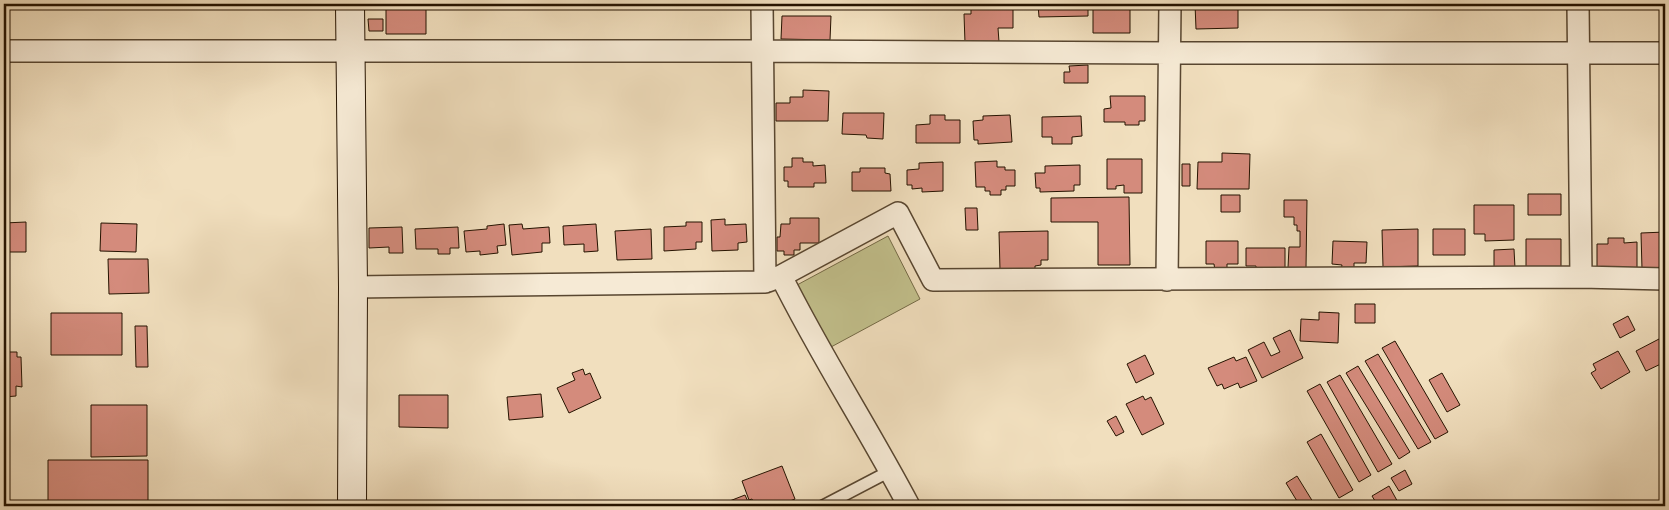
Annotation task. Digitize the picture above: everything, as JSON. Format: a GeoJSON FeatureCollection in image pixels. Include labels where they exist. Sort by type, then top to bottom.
{"type":"FeatureCollection","features":[{"type":"Feature","properties":{"kind":"street"},"geometry":{"type":"LineString","coordinates":[[350,4],[353,287],[352,506]]}},
{"type":"Feature","properties":{"kind":"street"},"geometry":{"type":"LineString","coordinates":[[762,4],[762,50],[773,279],[806,326],[909,506]]}},
{"type":"Feature","properties":{"kind":"street"},"geometry":{"type":"LineString","coordinates":[[1167,280],[1170,4]]}},
{"type":"Feature","properties":{"kind":"street"},"geometry":{"type":"LineString","coordinates":[[1578,4],[1581,278]]}},
{"type":"Feature","properties":{"kind":"street"},"geometry":{"type":"LineString","coordinates":[[4,51],[762,50],[1170,54],[1665,53]]}},
{"type":"Feature","properties":{"kind":"street"},"geometry":{"type":"LineString","coordinates":[[353,287],[773,279],[898,213],[932,280],[1665,279]]}},
{"type":"Feature","properties":{"kind":"lane"},"geometry":{"type":"LineString","coordinates":[[823,506],[890,471]]}},
{"type":"Feature","properties":{"kind":"shaded area"},"geometry":{"type":"Polygon","coordinates":[[[888,236],[920,299],[831,347],[797,285],[888,236]]]}},
{"type":"Feature","properties":{"kind":"building"},"geometry":{"type":"Polygon","coordinates":[[[386,4],[426,4],[426,34],[386,34],[386,4]]]}},
{"type":"Feature","properties":{"kind":"building"},"geometry":{"type":"Polygon","coordinates":[[[506,4],[555,4],[555,9],[506,8],[506,4]]]}},
{"type":"Feature","properties":{"kind":"building"},"geometry":{"type":"Polygon","coordinates":[[[971,4],[1013,4],[1013,28],[998,28],[999,42],[965,43],[964,14],[971,14],[971,4]]]}},
{"type":"Feature","properties":{"kind":"building"},"geometry":{"type":"Polygon","coordinates":[[[1038,4],[1088,4],[1088,16],[1039,17],[1038,4]]]}},
{"type":"Feature","properties":{"kind":"building"},"geometry":{"type":"Polygon","coordinates":[[[1195,4],[1238,4],[1238,28],[1196,29],[1195,4]]]}},
{"type":"Feature","properties":{"kind":"building"},"geometry":{"type":"Polygon","coordinates":[[[1359,4],[1373,4],[1373,7],[1359,7],[1359,4]]]}},
{"type":"Feature","properties":{"kind":"building"},"geometry":{"type":"Polygon","coordinates":[[[1093,5],[1130,5],[1130,33],[1093,33],[1093,5]]]}},
{"type":"Feature","properties":{"kind":"building"},"geometry":{"type":"Polygon","coordinates":[[[782,16],[831,16],[830,40],[781,39],[782,16]]]}},
{"type":"Feature","properties":{"kind":"building"},"geometry":{"type":"Polygon","coordinates":[[[368,19],[383,19],[383,31],[369,31],[368,19]]]}},
{"type":"Feature","properties":{"kind":"building"},"geometry":{"type":"Polygon","coordinates":[[[1088,65],[1088,83],[1064,83],[1064,72],[1070,72],[1069,66],[1088,65]]]}},
{"type":"Feature","properties":{"kind":"building"},"geometry":{"type":"Polygon","coordinates":[[[803,90],[829,91],[828,121],[776,121],[776,103],[790,103],[790,97],[803,97],[803,90]]]}},
{"type":"Feature","properties":{"kind":"building"},"geometry":{"type":"Polygon","coordinates":[[[1110,96],[1145,96],[1145,121],[1139,121],[1139,125],[1125,125],[1125,122],[1104,122],[1104,109],[1111,108],[1110,96]]]}},
{"type":"Feature","properties":{"kind":"building"},"geometry":{"type":"Polygon","coordinates":[[[843,113],[884,113],[883,139],[867,138],[866,135],[842,134],[843,113]]]}},
{"type":"Feature","properties":{"kind":"building"},"geometry":{"type":"Polygon","coordinates":[[[930,115],[945,115],[945,120],[960,120],[960,143],[916,143],[916,125],[930,124],[930,115]]]}},
{"type":"Feature","properties":{"kind":"building"},"geometry":{"type":"Polygon","coordinates":[[[1010,115],[1012,142],[978,144],[978,140],[974,140],[973,121],[983,120],[983,116],[1010,115]]]}},
{"type":"Feature","properties":{"kind":"building"},"geometry":{"type":"Polygon","coordinates":[[[1081,116],[1082,136],[1072,137],[1072,144],[1052,144],[1052,137],[1042,137],[1042,117],[1081,116]]]}},
{"type":"Feature","properties":{"kind":"building"},"geometry":{"type":"Polygon","coordinates":[[[1222,153],[1250,154],[1249,189],[1197,189],[1198,162],[1222,162],[1222,153]]]}},
{"type":"Feature","properties":{"kind":"building"},"geometry":{"type":"Polygon","coordinates":[[[792,158],[803,158],[803,162],[813,162],[813,166],[825,165],[826,183],[814,183],[814,187],[788,187],[788,181],[784,181],[784,167],[792,167],[792,158]]]}},
{"type":"Feature","properties":{"kind":"building"},"geometry":{"type":"Polygon","coordinates":[[[1107,159],[1142,159],[1142,193],[1124,193],[1124,185],[1116,186],[1116,189],[1107,189],[1107,159]]]}},
{"type":"Feature","properties":{"kind":"building"},"geometry":{"type":"Polygon","coordinates":[[[997,161],[997,167],[1005,167],[1005,170],[1015,170],[1015,186],[1006,186],[1006,190],[1001,190],[1001,195],[990,195],[990,191],[985,191],[985,187],[976,187],[975,162],[997,161]]]}},
{"type":"Feature","properties":{"kind":"building"},"geometry":{"type":"Polygon","coordinates":[[[943,162],[943,191],[922,192],[922,188],[912,189],[912,185],[907,185],[907,170],[919,169],[919,163],[943,162]]]}},
{"type":"Feature","properties":{"kind":"building"},"geometry":{"type":"Polygon","coordinates":[[[1182,164],[1190,164],[1190,186],[1182,186],[1182,164]]]}},
{"type":"Feature","properties":{"kind":"building"},"geometry":{"type":"Polygon","coordinates":[[[1080,165],[1080,185],[1074,185],[1074,191],[1040,192],[1040,188],[1036,188],[1035,173],[1045,173],[1045,166],[1080,165]]]}},
{"type":"Feature","properties":{"kind":"building"},"geometry":{"type":"Polygon","coordinates":[[[860,168],[885,168],[885,173],[890,174],[891,191],[852,191],[852,172],[860,172],[860,168]]]}},
{"type":"Feature","properties":{"kind":"building"},"geometry":{"type":"Polygon","coordinates":[[[1528,194],[1561,194],[1561,215],[1528,215],[1528,194]]]}},
{"type":"Feature","properties":{"kind":"building"},"geometry":{"type":"Polygon","coordinates":[[[1221,195],[1240,195],[1240,212],[1221,212],[1221,195]]]}},
{"type":"Feature","properties":{"kind":"building"},"geometry":{"type":"Polygon","coordinates":[[[1129,197],[1130,265],[1098,265],[1098,222],[1051,222],[1051,198],[1129,197]]]}},
{"type":"Feature","properties":{"kind":"building"},"geometry":{"type":"Polygon","coordinates":[[[1284,200],[1307,200],[1306,268],[1288,268],[1289,247],[1300,247],[1300,231],[1297,231],[1297,225],[1294,225],[1294,217],[1284,217],[1284,200]]]}},
{"type":"Feature","properties":{"kind":"building"},"geometry":{"type":"Polygon","coordinates":[[[1474,205],[1514,205],[1514,240],[1485,241],[1485,234],[1474,234],[1474,205]]]}},
{"type":"Feature","properties":{"kind":"building"},"geometry":{"type":"Polygon","coordinates":[[[965,208],[977,208],[978,230],[966,230],[965,208]]]}},
{"type":"Feature","properties":{"kind":"building"},"geometry":{"type":"Polygon","coordinates":[[[790,218],[819,218],[819,243],[800,243],[800,250],[794,250],[794,255],[784,255],[784,251],[777,251],[777,237],[780,237],[781,224],[790,224],[790,218]]]}},
{"type":"Feature","properties":{"kind":"building"},"geometry":{"type":"Polygon","coordinates":[[[725,219],[725,225],[746,224],[747,242],[738,243],[738,250],[712,251],[711,220],[725,219]]]}},
{"type":"Feature","properties":{"kind":"building"},"geometry":{"type":"Polygon","coordinates":[[[26,222],[26,252],[4,252],[4,223],[26,222]]]}},
{"type":"Feature","properties":{"kind":"building"},"geometry":{"type":"Polygon","coordinates":[[[686,222],[702,222],[702,242],[696,242],[696,249],[664,251],[664,227],[686,226],[686,222]]]}},
{"type":"Feature","properties":{"kind":"building"},"geometry":{"type":"Polygon","coordinates":[[[101,223],[137,224],[136,252],[100,251],[101,223]]]}},
{"type":"Feature","properties":{"kind":"building"},"geometry":{"type":"Polygon","coordinates":[[[504,224],[506,245],[497,246],[498,253],[480,255],[480,251],[466,252],[464,231],[487,229],[487,226],[504,224]]]}},
{"type":"Feature","properties":{"kind":"building"},"geometry":{"type":"Polygon","coordinates":[[[522,224],[523,229],[549,227],[550,243],[542,243],[542,252],[512,255],[509,225],[522,224]]]}},
{"type":"Feature","properties":{"kind":"building"},"geometry":{"type":"Polygon","coordinates":[[[596,224],[598,251],[584,252],[584,244],[564,245],[563,226],[596,224]]]}},
{"type":"Feature","properties":{"kind":"building"},"geometry":{"type":"Polygon","coordinates":[[[402,227],[403,253],[389,253],[389,247],[369,248],[369,228],[402,227]]]}},
{"type":"Feature","properties":{"kind":"building"},"geometry":{"type":"Polygon","coordinates":[[[458,227],[459,248],[450,248],[450,254],[438,254],[438,249],[416,249],[415,229],[458,227]]]}},
{"type":"Feature","properties":{"kind":"building"},"geometry":{"type":"Polygon","coordinates":[[[651,229],[652,259],[617,260],[615,231],[651,229]]]}},
{"type":"Feature","properties":{"kind":"building"},"geometry":{"type":"Polygon","coordinates":[[[1418,229],[1418,266],[1383,267],[1382,230],[1418,229]]]}},
{"type":"Feature","properties":{"kind":"building"},"geometry":{"type":"Polygon","coordinates":[[[1433,229],[1465,229],[1465,255],[1433,255],[1433,229]]]}},
{"type":"Feature","properties":{"kind":"building"},"geometry":{"type":"Polygon","coordinates":[[[1048,231],[1048,260],[1041,260],[1041,265],[1035,266],[1035,270],[1000,270],[999,232],[1048,231]]]}},
{"type":"Feature","properties":{"kind":"building"},"geometry":{"type":"Polygon","coordinates":[[[1665,232],[1665,264],[1661,264],[1661,269],[1642,269],[1641,233],[1665,232]]]}},
{"type":"Feature","properties":{"kind":"building"},"geometry":{"type":"Polygon","coordinates":[[[1608,238],[1624,238],[1624,243],[1637,242],[1637,269],[1597,269],[1597,244],[1608,244],[1608,238]]]}},
{"type":"Feature","properties":{"kind":"building"},"geometry":{"type":"Polygon","coordinates":[[[1526,239],[1561,239],[1561,272],[1526,272],[1526,239]]]}},
{"type":"Feature","properties":{"kind":"building"},"geometry":{"type":"Polygon","coordinates":[[[1206,241],[1238,241],[1238,264],[1227,264],[1227,271],[1215,271],[1214,264],[1206,264],[1206,241]]]}},
{"type":"Feature","properties":{"kind":"building"},"geometry":{"type":"Polygon","coordinates":[[[1333,241],[1367,242],[1366,263],[1354,263],[1354,271],[1341,270],[1342,265],[1332,264],[1333,241]]]}},
{"type":"Feature","properties":{"kind":"building"},"geometry":{"type":"Polygon","coordinates":[[[1246,248],[1285,248],[1285,271],[1256,270],[1256,266],[1246,266],[1246,248]]]}},
{"type":"Feature","properties":{"kind":"building"},"geometry":{"type":"Polygon","coordinates":[[[1514,249],[1515,268],[1494,269],[1494,250],[1514,249]]]}},
{"type":"Feature","properties":{"kind":"building"},"geometry":{"type":"Polygon","coordinates":[[[108,259],[148,259],[149,293],[109,294],[108,259]]]}},
{"type":"Feature","properties":{"kind":"building"},"geometry":{"type":"Polygon","coordinates":[[[1355,304],[1375,304],[1375,323],[1355,323],[1355,304]]]}},
{"type":"Feature","properties":{"kind":"building"},"geometry":{"type":"Polygon","coordinates":[[[1319,312],[1339,313],[1338,343],[1300,341],[1301,319],[1319,320],[1319,312]]]}},
{"type":"Feature","properties":{"kind":"building"},"geometry":{"type":"Polygon","coordinates":[[[51,313],[122,313],[122,355],[51,355],[51,313]]]}},
{"type":"Feature","properties":{"kind":"building"},"geometry":{"type":"Polygon","coordinates":[[[1628,316],[1635,330],[1620,338],[1613,324],[1628,316]]]}},
{"type":"Feature","properties":{"kind":"building"},"geometry":{"type":"Polygon","coordinates":[[[135,326],[147,326],[148,367],[136,367],[135,326]]]}},
{"type":"Feature","properties":{"kind":"building"},"geometry":{"type":"Polygon","coordinates":[[[1290,330],[1303,358],[1262,378],[1248,350],[1264,342],[1271,356],[1280,352],[1273,338],[1290,330]]]}},
{"type":"Feature","properties":{"kind":"building"},"geometry":{"type":"Polygon","coordinates":[[[1659,339],[1662,344],[1665,342],[1665,362],[1646,371],[1636,351],[1659,339]]]}},
{"type":"Feature","properties":{"kind":"building"},"geometry":{"type":"Polygon","coordinates":[[[1395,341],[1448,432],[1435,439],[1382,348],[1395,341]]]}},
{"type":"Feature","properties":{"kind":"building"},"geometry":{"type":"Polygon","coordinates":[[[1618,351],[1630,372],[1601,389],[1591,373],[1596,370],[1593,364],[1618,351]]]}},
{"type":"Feature","properties":{"kind":"building"},"geometry":{"type":"Polygon","coordinates":[[[4,352],[17,352],[17,357],[21,357],[22,387],[16,386],[16,396],[4,397],[4,352]]]}},
{"type":"Feature","properties":{"kind":"building"},"geometry":{"type":"Polygon","coordinates":[[[1378,354],[1431,442],[1418,449],[1365,361],[1378,354]]]}},
{"type":"Feature","properties":{"kind":"building"},"geometry":{"type":"Polygon","coordinates":[[[1145,355],[1154,374],[1136,383],[1127,364],[1145,355]]]}},
{"type":"Feature","properties":{"kind":"building"},"geometry":{"type":"Polygon","coordinates":[[[1234,357],[1236,361],[1246,357],[1257,381],[1240,388],[1238,383],[1224,389],[1222,384],[1217,386],[1208,368],[1234,357]]]}},
{"type":"Feature","properties":{"kind":"building"},"geometry":{"type":"Polygon","coordinates":[[[1358,366],[1410,452],[1399,459],[1346,373],[1358,366]]]}},
{"type":"Feature","properties":{"kind":"building"},"geometry":{"type":"Polygon","coordinates":[[[583,369],[585,375],[590,373],[601,398],[569,413],[557,388],[575,380],[572,373],[583,369]]]}},
{"type":"Feature","properties":{"kind":"building"},"geometry":{"type":"Polygon","coordinates":[[[1442,373],[1460,405],[1447,412],[1429,380],[1442,373]]]}},
{"type":"Feature","properties":{"kind":"building"},"geometry":{"type":"Polygon","coordinates":[[[1340,375],[1392,464],[1378,472],[1327,382],[1340,375]]]}},
{"type":"Feature","properties":{"kind":"building"},"geometry":{"type":"Polygon","coordinates":[[[1320,384],[1371,475],[1359,482],[1307,391],[1320,384]]]}},
{"type":"Feature","properties":{"kind":"building"},"geometry":{"type":"Polygon","coordinates":[[[541,394],[543,417],[509,420],[507,397],[541,394]]]}},
{"type":"Feature","properties":{"kind":"building"},"geometry":{"type":"Polygon","coordinates":[[[399,395],[448,395],[448,428],[399,427],[399,395]]]}},
{"type":"Feature","properties":{"kind":"building"},"geometry":{"type":"Polygon","coordinates":[[[1143,396],[1145,400],[1151,397],[1164,424],[1142,435],[1126,404],[1143,396]]]}},
{"type":"Feature","properties":{"kind":"building"},"geometry":{"type":"Polygon","coordinates":[[[91,405],[147,405],[147,456],[91,457],[91,405]]]}},
{"type":"Feature","properties":{"kind":"building"},"geometry":{"type":"Polygon","coordinates":[[[1116,416],[1124,432],[1116,436],[1107,421],[1116,416]]]}},
{"type":"Feature","properties":{"kind":"building"},"geometry":{"type":"Polygon","coordinates":[[[1321,434],[1353,490],[1339,498],[1307,442],[1321,434]]]}},
{"type":"Feature","properties":{"kind":"building"},"geometry":{"type":"Polygon","coordinates":[[[48,460],[148,460],[148,506],[48,506],[48,460]]]}},
{"type":"Feature","properties":{"kind":"building"},"geometry":{"type":"Polygon","coordinates":[[[782,466],[795,499],[785,503],[786,506],[755,506],[752,499],[749,500],[742,481],[782,466]]]}},
{"type":"Feature","properties":{"kind":"building"},"geometry":{"type":"Polygon","coordinates":[[[1405,470],[1412,484],[1399,491],[1391,478],[1405,470]]]}},
{"type":"Feature","properties":{"kind":"building"},"geometry":{"type":"Polygon","coordinates":[[[1297,476],[1313,502],[1305,506],[1300,506],[1286,483],[1297,476]]]}},
{"type":"Feature","properties":{"kind":"building"},"geometry":{"type":"Polygon","coordinates":[[[1389,486],[1400,506],[1378,506],[1372,496],[1389,486]]]}},
{"type":"Feature","properties":{"kind":"building"},"geometry":{"type":"Polygon","coordinates":[[[745,495],[750,506],[729,506],[727,502],[745,495]]]}}]}
